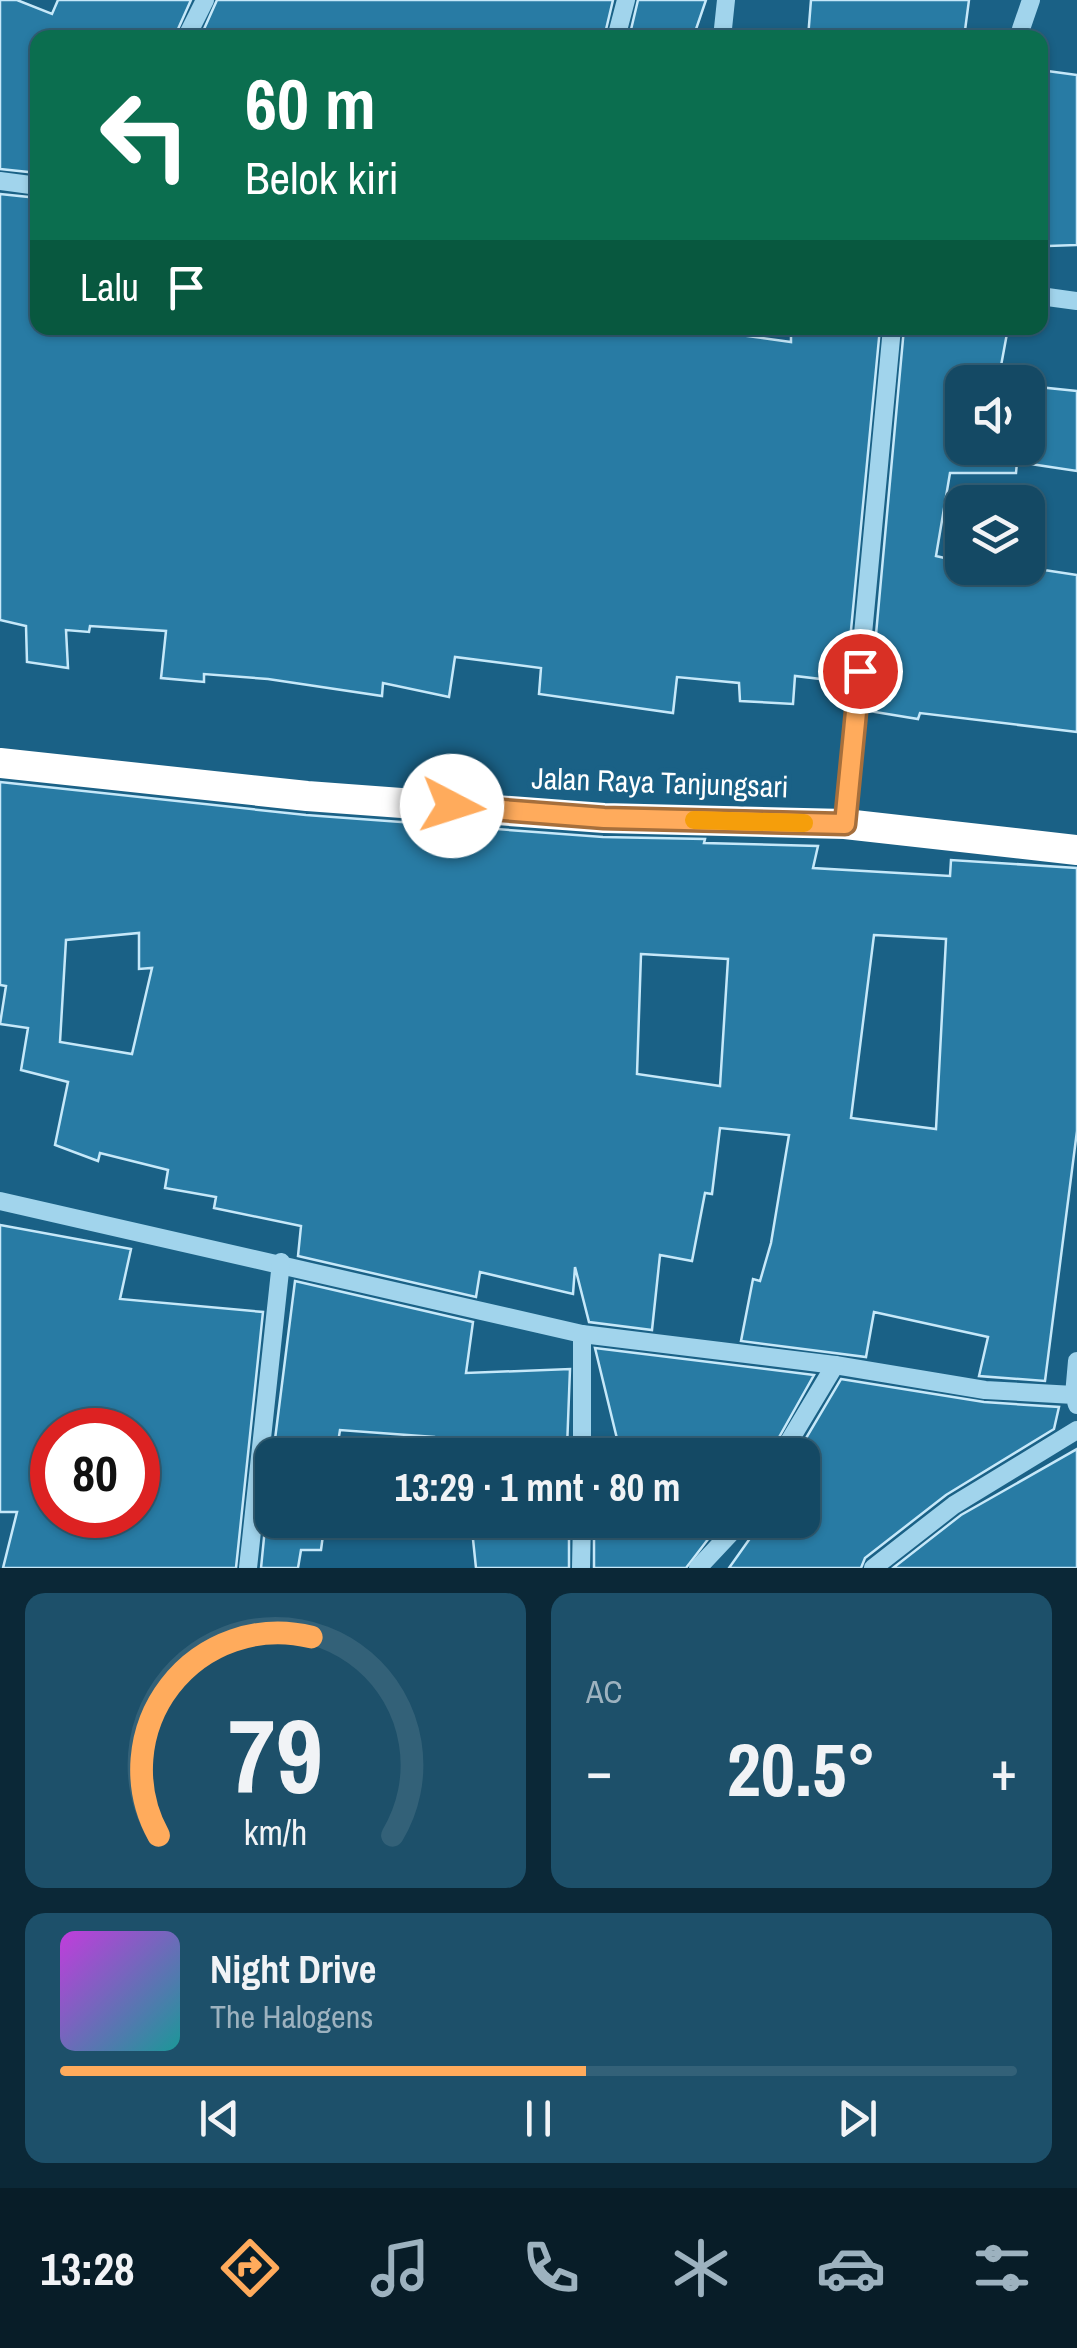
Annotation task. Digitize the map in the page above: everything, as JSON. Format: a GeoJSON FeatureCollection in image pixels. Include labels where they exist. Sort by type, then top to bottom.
{"type":"FeatureCollection","features":[{"type":"Feature","properties":{"kind":"highway","name":"Jalan Raya Tanjungsari"},"geometry":{"type":"LineString","coordinates":[[0,763],[306,796],[604,818],[845,824],[1077,850]]}},
{"type":"Feature","properties":{"kind":"street"},"geometry":{"type":"LineString","coordinates":[[190,30],[205,0]]}},
{"type":"Feature","properties":{"kind":"street"},"geometry":{"type":"LineString","coordinates":[[618,30],[626,0]]}},
{"type":"Feature","properties":{"kind":"street"},"geometry":{"type":"LineString","coordinates":[[723,30],[726,0]]}},
{"type":"Feature","properties":{"kind":"street"},"geometry":{"type":"LineString","coordinates":[[1021,29],[1031,0]]}},
{"type":"Feature","properties":{"kind":"street"},"geometry":{"type":"LineString","coordinates":[[0,182],[30,185]]}},
{"type":"Feature","properties":{"kind":"street"},"geometry":{"type":"LineString","coordinates":[[1048,297],[1077,301]]}},
{"type":"Feature","properties":{"kind":"street"},"geometry":{"type":"LineString","coordinates":[[845,824],[891,335]]}},
{"type":"Feature","properties":{"kind":"street"},"geometry":{"type":"LineString","coordinates":[[0,1202],[281,1262],[582,1334],[835,1364],[986,1390],[1076,1400],[1077,1361]]}},
{"type":"Feature","properties":{"kind":"street"},"geometry":{"type":"LineString","coordinates":[[248,1568],[281,1262]]}},
{"type":"Feature","properties":{"kind":"street"},"geometry":{"type":"LineString","coordinates":[[582,1334],[582,1438]]}},
{"type":"Feature","properties":{"kind":"street"},"geometry":{"type":"LineString","coordinates":[[792,1438],[835,1364]]}},
{"type":"Feature","properties":{"kind":"street"},"geometry":{"type":"LineString","coordinates":[[873,1568],[954,1504],[1077,1430]]}},
{"type":"Feature","properties":{"kind":"street"},"geometry":{"type":"LineString","coordinates":[[582,1538],[582,1568]]}},
{"type":"Feature","properties":{"kind":"street"},"geometry":{"type":"LineString","coordinates":[[698,1568],[726,1538]]}},
{"type":"Feature","properties":{"kind":"building"},"geometry":{"type":"Polygon","coordinates":[[[0,0],[17,0],[52,14],[58,0],[191,0],[178,30],[30,30],[30,172],[0,169],[0,0]]]}},
{"type":"Feature","properties":{"kind":"building"},"geometry":{"type":"Polygon","coordinates":[[[217,0],[613,0],[606,30],[204,30],[217,0]]]}},
{"type":"Feature","properties":{"kind":"building"},"geometry":{"type":"Polygon","coordinates":[[[638,0],[706,0],[696,30],[631,30],[638,0]]]}},
{"type":"Feature","properties":{"kind":"building"},"geometry":{"type":"Polygon","coordinates":[[[811,0],[969,0],[965,30],[809,30],[811,0]]]}},
{"type":"Feature","properties":{"kind":"building"},"geometry":{"type":"Polygon","coordinates":[[[1048,71],[1077,75],[1077,245],[1048,246],[1048,71]]]}},
{"type":"Feature","properties":{"kind":"building"},"geometry":{"type":"Polygon","coordinates":[[[0,194],[30,197],[30,335],[740,335],[791,342],[791,335],[879,335],[846,682],[795,676],[793,704],[740,701],[739,683],[677,677],[673,713],[539,694],[541,668],[455,657],[449,697],[383,683],[382,696],[268,679],[204,674],[204,682],[161,678],[166,631],[90,626],[89,632],[66,630],[68,668],[27,662],[26,626],[0,620],[0,194]]]}},
{"type":"Feature","properties":{"kind":"building"},"geometry":{"type":"Polygon","coordinates":[[[903,335],[1007,335],[1001,365],[945,365],[945,465],[1017,465],[1016,473],[950,473],[936,556],[945,558],[945,585],[1045,585],[1045,570],[1077,575],[1077,732],[920,713],[918,719],[869,711],[903,335]]]}},
{"type":"Feature","properties":{"kind":"building"},"geometry":{"type":"Polygon","coordinates":[[[1045,388],[1077,391],[1077,471],[1037,465],[1045,465],[1045,388]]]}},
{"type":"Feature","properties":{"kind":"building"},"geometry":{"type":"Polygon","coordinates":[[[0,782],[306,815],[603,837],[818,846],[813,868],[950,876],[951,860],[1077,868],[1077,1131],[1045,1381],[979,1376],[988,1337],[874,1312],[866,1357],[741,1341],[753,1279],[760,1281],[771,1243],[789,1135],[720,1128],[712,1194],[705,1193],[692,1261],[660,1255],[652,1330],[589,1322],[575,1267],[573,1294],[480,1272],[476,1297],[298,1256],[301,1226],[214,1208],[216,1197],[165,1188],[168,1170],[100,1153],[98,1161],[55,1145],[68,1082],[21,1070],[28,1028],[0,1024],[6,986],[0,985],[0,782]],[[139,933],[66,940],[60,1042],[132,1054],[152,968],[139,969],[139,933]],[[874,935],[851,1118],[936,1129],[946,939],[874,935]],[[641,954],[637,1074],[720,1086],[728,959],[641,954]]]}},
{"type":"Feature","properties":{"kind":"building"},"geometry":{"type":"Polygon","coordinates":[[[0,1225],[131,1249],[120,1299],[263,1312],[236,1568],[3,1568],[17,1512],[0,1512],[0,1225]]]}},
{"type":"Feature","properties":{"kind":"building"},"geometry":{"type":"Polygon","coordinates":[[[295,1281],[473,1322],[466,1373],[570,1369],[567,1438],[434,1438],[340,1430],[339,1438],[275,1438],[295,1281]]]}},
{"type":"Feature","properties":{"kind":"building"},"geometry":{"type":"Polygon","coordinates":[[[595,1348],[814,1375],[779,1438],[617,1438],[595,1348]]]}},
{"type":"Feature","properties":{"kind":"building"},"geometry":{"type":"Polygon","coordinates":[[[841,1379],[984,1402],[1059,1407],[1054,1429],[946,1495],[865,1558],[861,1568],[729,1568],[750,1538],[820,1538],[820,1438],[806,1438],[841,1379]]]}},
{"type":"Feature","properties":{"kind":"building"},"geometry":{"type":"Polygon","coordinates":[[[1077,1449],[1077,1568],[893,1568],[961,1515],[1077,1449]]]}},
{"type":"Feature","properties":{"kind":"building"},"geometry":{"type":"Polygon","coordinates":[[[264,1538],[323,1538],[321,1550],[301,1550],[298,1568],[261,1568],[264,1538]]]}},
{"type":"Feature","properties":{"kind":"building"},"geometry":{"type":"Polygon","coordinates":[[[473,1538],[569,1538],[569,1568],[476,1568],[473,1538]]]}},
{"type":"Feature","properties":{"kind":"building"},"geometry":{"type":"Polygon","coordinates":[[[594,1538],[709,1538],[686,1568],[594,1568],[594,1538]]]}},
{"type":"Feature","properties":{"kind":"slow traffic"},"geometry":{"type":"LineString","coordinates":[[694,820],[804,823]]}},
{"type":"Feature","properties":{"kind":"route"},"geometry":{"type":"LineString","coordinates":[[452,806],[604,818],[845,824],[860,671]]}}]}
